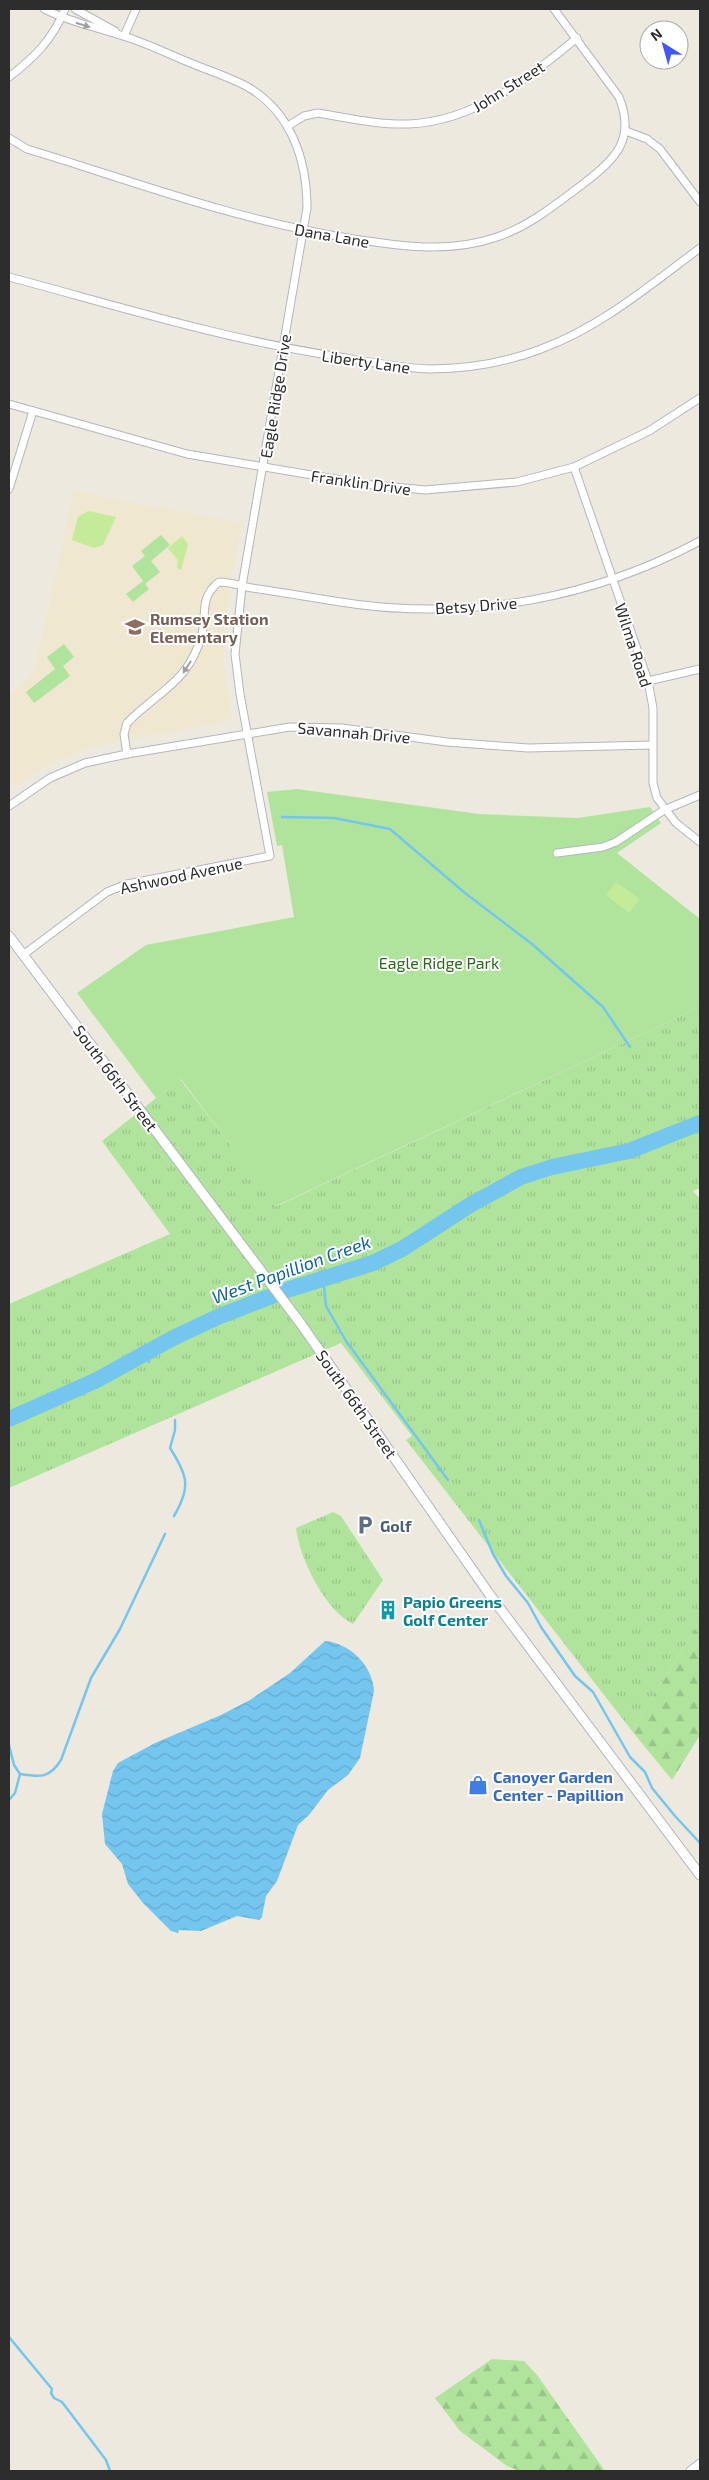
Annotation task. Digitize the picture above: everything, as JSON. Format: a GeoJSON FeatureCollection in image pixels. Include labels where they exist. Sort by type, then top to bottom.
{"type":"FeatureCollection","features":[{"type":"Feature","properties":{"kind":"street","name":"Eagle Ridge Drive"},"geometry":{"type":"LineString","coordinates":[[44,9],[62,18],[124,36],[246,86],[265,100],[288,126],[302,157],[307,186],[307,208],[282,348],[264,467],[242,586],[235,654],[247,734],[270,856]]}},
{"type":"Feature","properties":{"kind":"street"},"geometry":{"type":"LineString","coordinates":[[9,76],[43,48],[62,18],[65,9]]}},
{"type":"Feature","properties":{"kind":"street","name":"Eagle Ridge Drive"},"geometry":{"type":"LineString","coordinates":[[75,9],[124,36]]}},
{"type":"Feature","properties":{"kind":"street"},"geometry":{"type":"LineString","coordinates":[[124,36],[136,9]]}},
{"type":"Feature","properties":{"kind":"street"},"geometry":{"type":"LineString","coordinates":[[554,9],[619,96],[625,111],[626,131],[647,139],[660,149],[700,202]]}},
{"type":"Feature","properties":{"kind":"street","name":"John Street"},"geometry":{"type":"LineString","coordinates":[[288,126],[304,116],[318,113],[409,124],[448,119],[476,109],[503,93],[577,38]]}},
{"type":"Feature","properties":{"kind":"street","name":"Dana Lane"},"geometry":{"type":"LineString","coordinates":[[9,138],[27,149],[215,209],[303,231],[408,247],[440,248],[496,238],[537,218],[609,163],[618,150],[626,131]]}},
{"type":"Feature","properties":{"kind":"street","name":"Liberty Lane"},"geometry":{"type":"LineString","coordinates":[[9,277],[282,348],[391,365],[430,369],[468,366],[502,360],[540,350],[590,327],[620,308],[700,248]]}},
{"type":"Feature","properties":{"kind":"street","name":"Franklin Drive"},"geometry":{"type":"LineString","coordinates":[[9,404],[187,454],[365,484],[425,490],[517,482],[574,466],[649,432],[700,398]]}},
{"type":"Feature","properties":{"kind":"street"},"geometry":{"type":"LineString","coordinates":[[9,489],[33,411]]}},
{"type":"Feature","properties":{"kind":"street","name":"Wilma Road"},"geometry":{"type":"LineString","coordinates":[[574,466],[648,680],[653,708],[653,783],[657,798],[664,810],[676,823],[700,842]]}},
{"type":"Feature","properties":{"kind":"street","name":"Betsy Drive"},"geometry":{"type":"LineString","coordinates":[[128,754],[124,734],[127,723],[178,681],[191,664],[202,634],[206,596],[210,588],[219,582],[354,604],[405,609],[464,609],[524,602],[612,579],[647,566],[700,541]]}},
{"type":"Feature","properties":{"kind":"street"},"geometry":{"type":"LineString","coordinates":[[648,680],[700,669]]}},
{"type":"Feature","properties":{"kind":"street","name":"Savannah Drive"},"geometry":{"type":"LineString","coordinates":[[10,802],[50,778],[85,763],[290,727],[342,728],[448,742],[528,748],[652,745]]}},
{"type":"Feature","properties":{"kind":"street"},"geometry":{"type":"LineString","coordinates":[[557,853],[603,847],[616,842],[664,810],[700,795]]}},
{"type":"Feature","properties":{"kind":"street","name":"Ashwood Avenue"},"geometry":{"type":"LineString","coordinates":[[23,955],[107,892],[127,884],[270,856]]}},
{"type":"Feature","properties":{"kind":"street","name":"South 66th Street"},"geometry":{"type":"LineString","coordinates":[[9,936],[301,1324],[490,1595],[700,1875]]}},
{"type":"Feature","properties":{"kind":"street"},"geometry":{"type":"LineString","coordinates":[[691,2471],[700,2464]]}},
{"type":"Feature","properties":{"kind":"shaded area","name":"Rumsey Station Elementary"},"geometry":{"type":"Polygon","coordinates":[[[74,491],[242,523],[229,590],[223,664],[232,720],[89,748],[55,761],[15,786],[9,778],[9,696],[35,670],[74,491]]]}},
{"type":"Feature","properties":{"kind":"green space"},"geometry":{"type":"Polygon","coordinates":[[[88,511],[116,517],[103,545],[94,548],[72,540],[78,517],[88,511]]]}},
{"type":"Feature","properties":{"kind":"green space"},"geometry":{"type":"Polygon","coordinates":[[[161,535],[170,545],[151,561],[160,572],[145,584],[149,589],[133,602],[126,594],[143,581],[132,566],[145,556],[141,551],[161,535]]]}},
{"type":"Feature","properties":{"kind":"green space"},"geometry":{"type":"Polygon","coordinates":[[[182,536],[188,544],[181,570],[177,568],[178,560],[168,548],[182,536]]]}},
{"type":"Feature","properties":{"kind":"green space"},"geometry":{"type":"Polygon","coordinates":[[[64,644],[74,657],[63,666],[70,676],[34,703],[26,692],[55,669],[47,657],[64,644]]]}},
{"type":"Feature","properties":{"kind":"green space","name":"Eagle Ridge Park"},"geometry":{"type":"Polygon","coordinates":[[[297,789],[479,814],[578,818],[650,807],[661,823],[617,853],[700,919],[700,1007],[276,1206],[181,1079],[156,1098],[77,993],[146,945],[294,917],[282,845],[277,846],[267,792],[297,789]]]}},
{"type":"Feature","properties":{"kind":"green space"},"geometry":{"type":"Polygon","coordinates":[[[616,882],[640,899],[629,913],[606,895],[616,882]]]}},
{"type":"Feature","properties":{"kind":"green space"},"geometry":{"type":"Polygon","coordinates":[[[700,1007],[700,1188],[693,1191],[700,1199],[700,1621],[632,1731],[406,1440],[412,1436],[341,1343],[9,1488],[9,1304],[170,1234],[102,1141],[180,1079],[277,1206],[700,1007]]]}},
{"type":"Feature","properties":{"kind":"green space"},"geometry":{"type":"Polygon","coordinates":[[[333,1512],[341,1516],[383,1580],[353,1624],[333,1608],[323,1596],[308,1568],[298,1540],[296,1528],[333,1512]]]}},
{"type":"Feature","properties":{"kind":"green space"},"geometry":{"type":"Polygon","coordinates":[[[700,1621],[700,1735],[672,1780],[632,1731],[700,1621]]]}},
{"type":"Feature","properties":{"kind":"green space"},"geometry":{"type":"Polygon","coordinates":[[[492,2359],[524,2361],[537,2375],[605,2471],[520,2471],[507,2466],[460,2431],[435,2398],[492,2359]]]}},
{"type":"Feature","properties":{"kind":"water"},"geometry":{"type":"Polygon","coordinates":[[[325,1641],[343,1646],[351,1651],[365,1665],[373,1682],[374,1691],[360,1758],[348,1775],[328,1790],[309,1815],[298,1825],[277,1881],[266,1896],[262,1917],[259,1920],[237,1916],[201,1931],[179,1930],[178,1933],[171,1931],[143,1903],[128,1884],[122,1864],[105,1844],[102,1814],[113,1771],[118,1763],[155,1743],[221,1715],[250,1700],[290,1673],[325,1641]]]}},
{"type":"Feature","properties":{"kind":"waterway"},"geometry":{"type":"LineString","coordinates":[[282,817],[334,818],[390,829],[465,893],[532,944],[603,1007],[630,1047]]}},
{"type":"Feature","properties":{"kind":"waterway","name":"West Papillion Creek"},"geometry":{"type":"LineString","coordinates":[[9,1419],[97,1380],[173,1338],[220,1316],[290,1289],[373,1263],[402,1249],[470,1205],[521,1177],[552,1167],[629,1151],[700,1123]]}},
{"type":"Feature","properties":{"kind":"waterway"},"geometry":{"type":"LineString","coordinates":[[323,1278],[326,1306],[346,1341],[448,1480]]}},
{"type":"Feature","properties":{"kind":"waterway"},"geometry":{"type":"LineString","coordinates":[[149,1352],[149,1362]]}},
{"type":"Feature","properties":{"kind":"waterway"},"geometry":{"type":"LineString","coordinates":[[174,1516],[185,1489],[184,1474],[170,1448],[175,1430],[175,1420]]}},
{"type":"Feature","properties":{"kind":"waterway"},"geometry":{"type":"LineString","coordinates":[[479,1520],[493,1554],[506,1576],[528,1603],[541,1627],[575,1676],[593,1692],[630,1757],[645,1772],[652,1788],[700,1843]]}},
{"type":"Feature","properties":{"kind":"waterway"},"geometry":{"type":"LineString","coordinates":[[20,1774],[33,1776],[48,1774],[61,1760],[91,1678],[120,1629],[165,1534]]}},
{"type":"Feature","properties":{"kind":"waterway"},"geometry":{"type":"LineString","coordinates":[[9,1745],[14,1765],[20,1774],[15,1793],[9,1800]]}},
{"type":"Feature","properties":{"kind":"waterway"},"geometry":{"type":"LineString","coordinates":[[9,2337],[52,2389],[51,2393],[54,2398],[62,2402],[106,2460],[110,2471]]}},
{"type":"Feature","properties":{"kind":"place","name":"Rumsey Station Elementary"},"geometry":{"type":"Point","coordinates":[135,627]}},
{"type":"Feature","properties":{"kind":"place","name":"Golf"},"geometry":{"type":"Point","coordinates":[365,1525]}},
{"type":"Feature","properties":{"kind":"place","name":"Papio Greens Golf Center"},"geometry":{"type":"Point","coordinates":[388,1610]}},
{"type":"Feature","properties":{"kind":"place","name":"Canoyer Garden Center - Papillion"},"geometry":{"type":"Point","coordinates":[478,1785]}}]}
